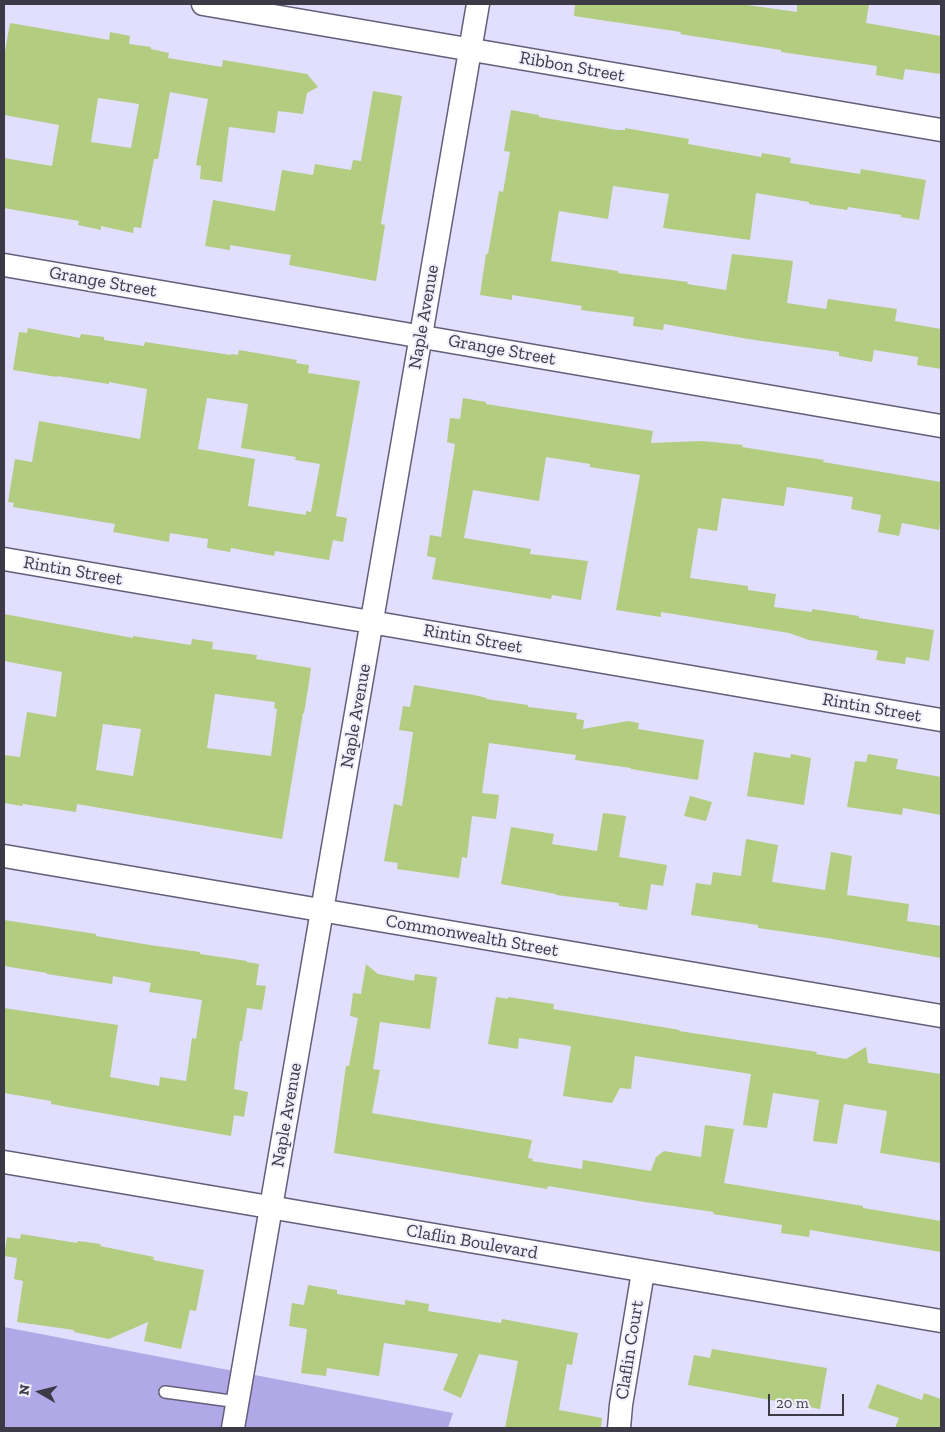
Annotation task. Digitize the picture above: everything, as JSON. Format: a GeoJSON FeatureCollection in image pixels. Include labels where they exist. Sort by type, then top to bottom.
{"type":"FeatureCollection","features":[{"type":"Feature","properties":{"kind":"street","name":"Ribbon Street"},"geometry":{"type":"LineString","coordinates":[[203,4],[941,130]]}},
{"type":"Feature","properties":{"kind":"street","name":"Naple Avenue"},"geometry":{"type":"LineString","coordinates":[[233,1428],[478,4]]}},
{"type":"Feature","properties":{"kind":"street","name":"Grange Street"},"geometry":{"type":"LineString","coordinates":[[4,264],[941,426]]}},
{"type":"Feature","properties":{"kind":"street","name":"Rintin Street"},"geometry":{"type":"LineString","coordinates":[[4,560],[941,720]]}},
{"type":"Feature","properties":{"kind":"street","name":"Commonwealth Street"},"geometry":{"type":"LineString","coordinates":[[4,856],[941,1016]]}},
{"type":"Feature","properties":{"kind":"street","name":"Claflin Boulevard"},"geometry":{"type":"LineString","coordinates":[[4,1162],[643,1272],[941,1321]]}},
{"type":"Feature","properties":{"kind":"street","name":"Claflin Court"},"geometry":{"type":"LineString","coordinates":[[619,1428],[643,1272]]}},
{"type":"Feature","properties":{"kind":"lane"},"geometry":{"type":"LineString","coordinates":[[165,1392],[238,1402]]}},
{"type":"Feature","properties":{"kind":"shaded area"},"geometry":{"type":"Polygon","coordinates":[[[4,1327],[453,1413],[448,1428],[4,1428],[4,1327]]]}},
{"type":"Feature","properties":{"kind":"building"},"geometry":{"type":"Polygon","coordinates":[[[575,4],[740,4],[797,12],[797,4],[869,4],[866,23],[941,36],[941,74],[905,69],[903,80],[876,75],[877,66],[781,52],[781,50],[680,34],[681,32],[574,16],[575,4]]]}},
{"type":"Feature","properties":{"kind":"building"},"geometry":{"type":"Polygon","coordinates":[[[10,23],[109,40],[110,32],[130,36],[129,44],[151,47],[151,49],[169,53],[168,58],[222,67],[223,60],[307,74],[318,87],[307,93],[303,114],[278,111],[275,133],[229,127],[222,182],[200,179],[201,166],[196,165],[208,99],[170,92],[158,159],[154,159],[141,228],[134,227],[133,233],[101,226],[101,230],[78,225],[79,221],[4,208],[4,158],[52,166],[59,125],[4,115],[4,57],[10,23]],[[98,98],[91,142],[131,148],[139,104],[98,98]]]}},
{"type":"Feature","properties":{"kind":"building"},"geometry":{"type":"Polygon","coordinates":[[[373,91],[402,96],[381,224],[385,225],[376,281],[289,265],[291,255],[230,245],[230,250],[205,246],[213,200],[275,211],[282,170],[313,175],[315,164],[351,170],[353,160],[361,161],[373,91]]]}},
{"type":"Feature","properties":{"kind":"building"},"geometry":{"type":"Polygon","coordinates":[[[511,110],[539,115],[539,117],[617,130],[625,130],[625,128],[689,139],[688,144],[761,157],[762,153],[791,158],[790,163],[860,174],[861,169],[926,180],[919,220],[901,217],[901,215],[848,207],[847,210],[809,204],[809,202],[756,193],[750,240],[663,228],[669,194],[613,186],[608,219],[559,211],[551,261],[618,271],[618,273],[688,282],[687,284],[726,290],[732,254],[793,261],[787,303],[826,309],[828,299],[897,309],[895,321],[941,329],[941,369],[917,365],[918,357],[874,350],[872,362],[839,356],[839,352],[748,339],[664,324],[663,330],[633,326],[634,317],[581,310],[582,306],[512,295],[512,300],[480,295],[499,191],[503,192],[510,152],[504,151],[511,110]]]}},
{"type":"Feature","properties":{"kind":"building"},"geometry":{"type":"Polygon","coordinates":[[[28,328],[80,338],[81,334],[104,337],[104,340],[144,346],[145,342],[231,355],[238,355],[239,350],[297,360],[296,363],[309,365],[308,373],[360,381],[336,516],[347,518],[343,542],[333,540],[329,560],[275,551],[274,556],[231,548],[230,552],[207,548],[208,539],[170,533],[169,542],[113,532],[115,524],[13,507],[14,503],[8,502],[15,459],[32,462],[39,421],[140,439],[147,389],[109,382],[109,384],[13,370],[19,332],[27,333],[28,328]],[[207,398],[198,449],[255,459],[248,506],[306,515],[306,511],[311,512],[320,464],[295,460],[296,457],[241,448],[248,404],[207,398]]]}},
{"type":"Feature","properties":{"kind":"building"},"geometry":{"type":"Polygon","coordinates":[[[463,398],[486,402],[486,404],[653,431],[651,443],[702,441],[743,445],[742,447],[941,482],[939,530],[902,523],[899,536],[878,532],[881,515],[851,509],[853,497],[787,487],[784,506],[722,498],[717,531],[698,528],[690,578],[748,586],[748,590],[776,594],[774,607],[812,612],[812,609],[934,630],[929,661],[906,657],[905,664],[876,660],[878,651],[809,640],[789,633],[661,612],[661,617],[616,610],[640,475],[590,467],[590,464],[546,457],[539,501],[473,490],[464,538],[531,549],[530,554],[588,561],[581,600],[552,595],[551,599],[432,579],[436,558],[427,556],[430,535],[441,537],[455,444],[447,442],[450,418],[460,419],[463,398]]]}},
{"type":"Feature","properties":{"kind":"building"},"geometry":{"type":"Polygon","coordinates":[[[4,614],[133,638],[133,636],[191,645],[192,639],[213,642],[212,649],[257,655],[256,659],[311,668],[282,839],[77,804],[76,812],[4,803],[4,755],[20,757],[27,712],[56,717],[62,672],[4,661],[4,614]],[[215,694],[207,748],[271,756],[277,709],[274,708],[275,702],[215,694]],[[103,724],[96,770],[133,776],[141,729],[103,724]]]}},
{"type":"Feature","properties":{"kind":"building"},"geometry":{"type":"Polygon","coordinates":[[[414,685],[528,705],[528,707],[577,713],[576,719],[584,720],[583,729],[628,721],[639,723],[638,729],[704,740],[698,780],[575,760],[576,755],[489,743],[482,793],[499,795],[496,819],[472,816],[467,858],[462,857],[459,878],[397,869],[398,863],[384,861],[394,804],[402,806],[413,732],[399,730],[403,706],[410,707],[414,685]]]}},
{"type":"Feature","properties":{"kind":"building"},"geometry":{"type":"Polygon","coordinates":[[[754,752],[790,758],[791,754],[811,758],[804,805],[747,796],[754,752]]]}},
{"type":"Feature","properties":{"kind":"building"},"geometry":{"type":"Polygon","coordinates":[[[868,754],[898,759],[896,769],[941,777],[941,815],[903,808],[902,815],[847,807],[855,761],[866,762],[868,754]]]}},
{"type":"Feature","properties":{"kind":"building"},"geometry":{"type":"Polygon","coordinates":[[[690,796],[712,802],[706,821],[684,816],[690,796]]]}},
{"type":"Feature","properties":{"kind":"building"},"geometry":{"type":"Polygon","coordinates":[[[603,813],[626,816],[619,857],[667,865],[663,886],[651,884],[647,910],[619,906],[619,903],[556,895],[501,884],[511,827],[554,834],[552,844],[597,851],[603,813]]]}},
{"type":"Feature","properties":{"kind":"building"},"geometry":{"type":"Polygon","coordinates":[[[746,839],[778,845],[772,882],[825,890],[831,852],[852,856],[847,895],[909,904],[907,921],[941,926],[941,958],[758,928],[758,925],[691,915],[696,883],[711,885],[713,872],[741,876],[746,839]]]}},
{"type":"Feature","properties":{"kind":"building"},"geometry":{"type":"Polygon","coordinates":[[[4,920],[96,934],[96,936],[200,952],[200,954],[259,964],[256,985],[266,986],[262,1010],[247,1008],[242,1041],[240,1041],[234,1089],[248,1092],[244,1117],[234,1115],[231,1136],[51,1104],[51,1101],[4,1093],[4,1008],[118,1025],[110,1077],[159,1086],[160,1077],[186,1081],[192,1038],[196,1039],[202,1000],[149,992],[151,983],[113,976],[112,984],[4,966],[4,920]]]}},
{"type":"Feature","properties":{"kind":"building"},"geometry":{"type":"Polygon","coordinates":[[[366,964],[378,974],[414,981],[415,974],[437,977],[430,1029],[380,1022],[373,1069],[380,1070],[372,1113],[532,1140],[528,1158],[533,1159],[532,1161],[582,1169],[583,1160],[651,1171],[656,1157],[664,1151],[701,1157],[705,1125],[734,1129],[724,1183],[941,1221],[941,1252],[810,1230],[809,1237],[781,1233],[782,1225],[713,1214],[714,1212],[548,1186],[547,1189],[334,1153],[346,1066],[349,1066],[358,1018],[350,1016],[353,993],[361,994],[366,964]]]}},
{"type":"Feature","properties":{"kind":"building"},"geometry":{"type":"Polygon","coordinates":[[[496,997],[554,1004],[553,1009],[817,1052],[816,1054],[846,1059],[866,1047],[868,1063],[941,1074],[941,1163],[880,1153],[887,1111],[844,1104],[837,1144],[813,1141],[819,1100],[773,1093],[767,1128],[743,1125],[751,1074],[635,1056],[631,1089],[620,1088],[612,1103],[563,1096],[571,1046],[519,1038],[518,1049],[488,1044],[496,997]]]}},
{"type":"Feature","properties":{"kind":"building"},"geometry":{"type":"Polygon","coordinates":[[[21,1234],[77,1243],[78,1241],[101,1244],[100,1246],[154,1257],[153,1260],[204,1270],[196,1311],[190,1310],[181,1349],[144,1341],[148,1322],[109,1339],[74,1332],[74,1330],[17,1322],[23,1281],[14,1279],[17,1258],[4,1256],[7,1237],[20,1239],[21,1234]]]}},
{"type":"Feature","properties":{"kind":"building"},"geometry":{"type":"Polygon","coordinates":[[[308,1285],[337,1290],[337,1294],[405,1305],[405,1300],[429,1304],[428,1311],[501,1323],[502,1319],[578,1333],[572,1365],[567,1364],[559,1410],[602,1418],[601,1428],[505,1428],[518,1361],[479,1354],[461,1398],[443,1390],[458,1354],[384,1343],[379,1376],[327,1368],[326,1376],[301,1373],[307,1329],[289,1326],[292,1303],[304,1305],[308,1285]]]}},
{"type":"Feature","properties":{"kind":"building"},"geometry":{"type":"Polygon","coordinates":[[[712,1349],[827,1368],[820,1409],[688,1385],[694,1355],[710,1358],[712,1349]]]}},
{"type":"Feature","properties":{"kind":"building"},"geometry":{"type":"Polygon","coordinates":[[[877,1384],[922,1400],[924,1393],[941,1399],[941,1428],[895,1428],[899,1418],[868,1408],[877,1384]]]}}]}
